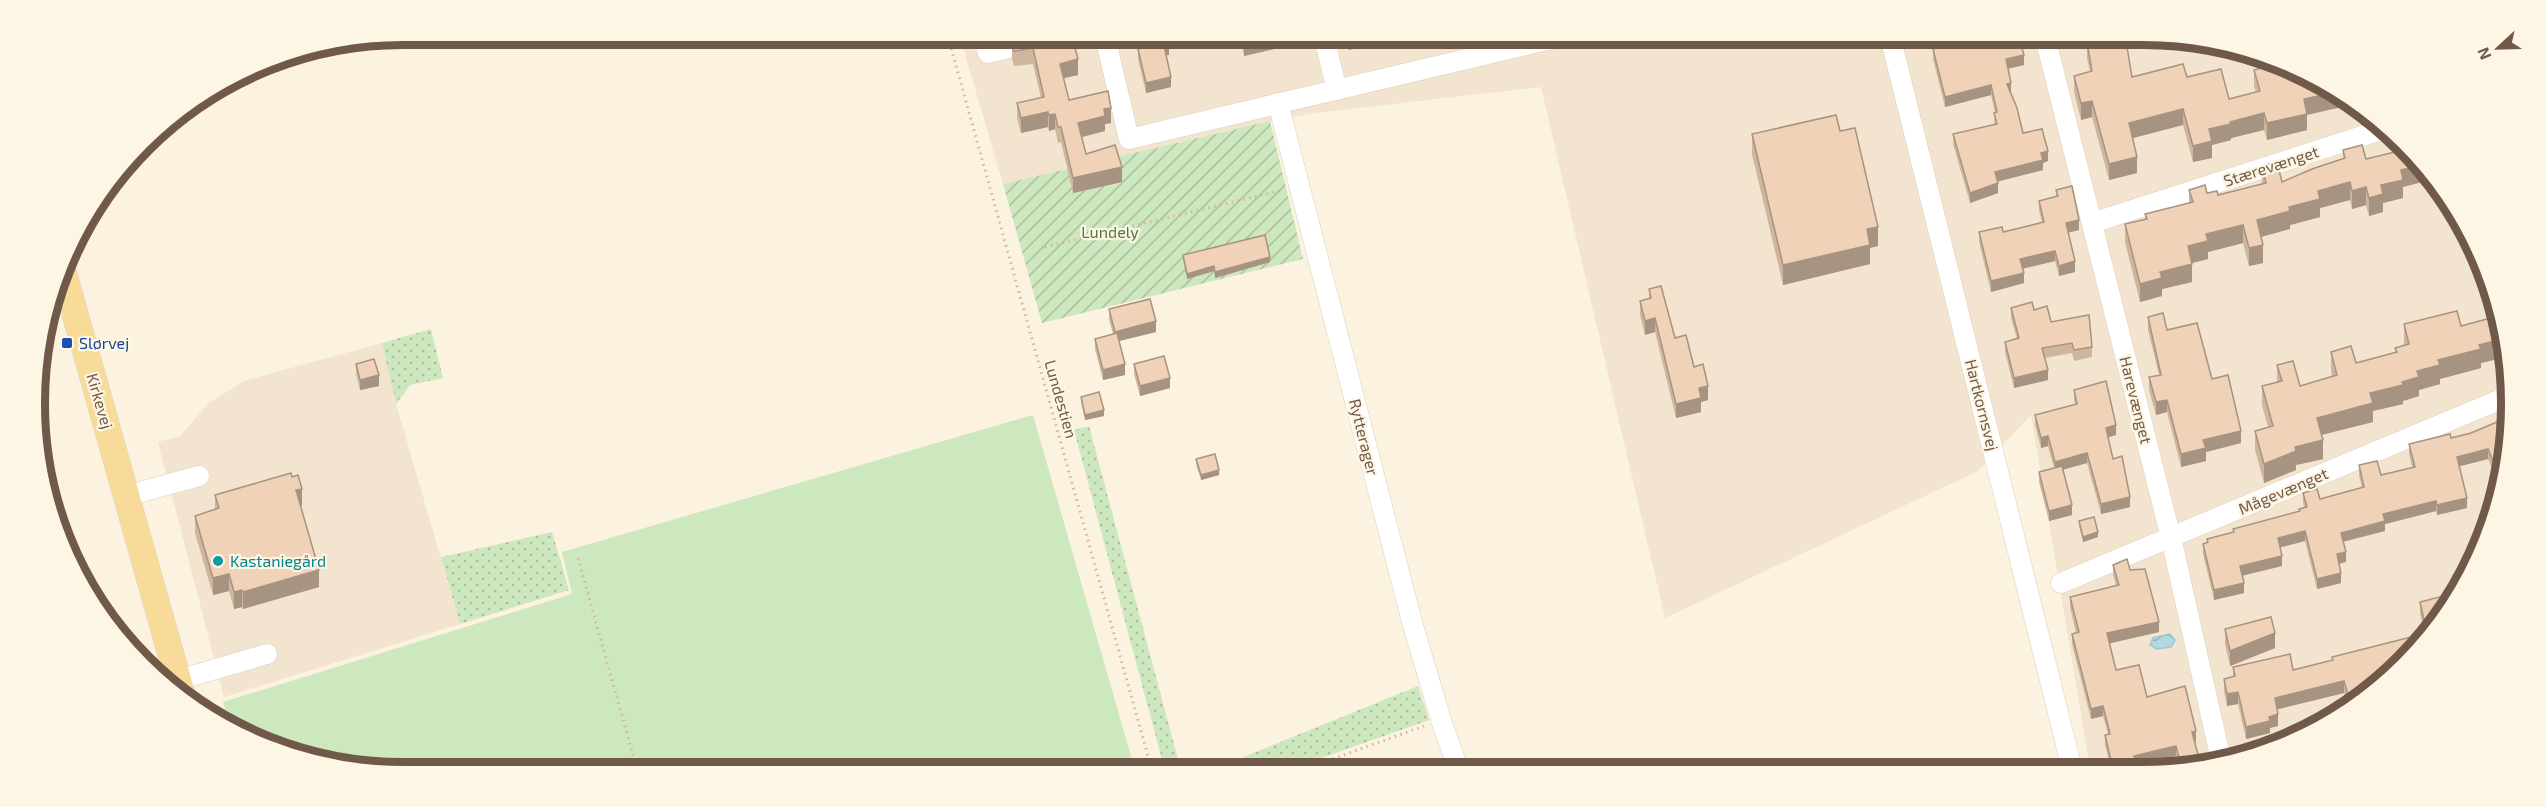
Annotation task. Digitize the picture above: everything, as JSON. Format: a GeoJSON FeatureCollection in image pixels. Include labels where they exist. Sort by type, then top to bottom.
{"type":"FeatureCollection","features":[{"type":"Feature","properties":{"kind":"main road","name":"Kirkevej"},"geometry":{"type":"LineString","coordinates":[[66,282],[179,683]]}},
{"type":"Feature","properties":{"kind":"street"},"geometry":{"type":"LineString","coordinates":[[986,45],[988,53],[1020,45]]}},
{"type":"Feature","properties":{"kind":"street"},"geometry":{"type":"LineString","coordinates":[[1107,45],[1129,139],[1515,45]]}},
{"type":"Feature","properties":{"kind":"street"},"geometry":{"type":"LineString","coordinates":[[1326,45],[1337,90]]}},
{"type":"Feature","properties":{"kind":"street","name":"Hartkornsvej"},"geometry":{"type":"LineString","coordinates":[[1892,45],[2070,762]]}},
{"type":"Feature","properties":{"kind":"street","name":"Harevænget"},"geometry":{"type":"LineString","coordinates":[[2047,45],[2171,538],[2220,753]]}},
{"type":"Feature","properties":{"kind":"street","name":"Rytterager"},"geometry":{"type":"LineString","coordinates":[[1278,104],[1412,622],[1456,762]]}},
{"type":"Feature","properties":{"kind":"street","name":"Stærevænget"},"geometry":{"type":"LineString","coordinates":[[2092,224],[2376,132]]}},
{"type":"Feature","properties":{"kind":"street","name":"Mågevænget"},"geometry":{"type":"LineString","coordinates":[[2061,583],[2501,399]]}},
{"type":"Feature","properties":{"kind":"street"},"geometry":{"type":"LineString","coordinates":[[126,496],[199,476]]}},
{"type":"Feature","properties":{"kind":"street","name":"Kirkevej"},"geometry":{"type":"LineString","coordinates":[[183,686],[267,654]]}},
{"type":"Feature","properties":{"kind":"path","name":"Lundestien"},"geometry":{"type":"LineString","coordinates":[[950,45],[1150,762]]}},
{"type":"Feature","properties":{"kind":"path"},"geometry":{"type":"LineString","coordinates":[[1045,247],[1300,186]]}},
{"type":"Feature","properties":{"kind":"path"},"geometry":{"type":"LineString","coordinates":[[578,558],[635,762]]}},
{"type":"Feature","properties":{"kind":"path"},"geometry":{"type":"LineString","coordinates":[[1324,762],[1441,720]]}},
{"type":"Feature","properties":{"kind":"shaded area"},"geometry":{"type":"Polygon","coordinates":[[[962,45],[2142,45],[2212,52],[2280,72],[2342,105],[2396,150],[2441,204],[2474,266],[2494,334],[2501,404],[2494,473],[2474,541],[2441,603],[2396,657],[2342,702],[2280,735],[2235,750],[2166,761],[2089,762],[2031,415],[1978,471],[1665,618],[1541,87],[1314,113],[1270,121],[1003,184],[962,45]]]}},
{"type":"Feature","properties":{"kind":"shaded area"},"geometry":{"type":"Polygon","coordinates":[[[382,343],[396,404],[460,624],[224,697],[158,442],[180,436],[209,403],[244,381],[382,343]]]}},
{"type":"Feature","properties":{"kind":"green space","name":"Lundely"},"geometry":{"type":"Polygon","coordinates":[[[1270,121],[1303,259],[1042,323],[1003,184],[1270,121]]]}},
{"type":"Feature","properties":{"kind":"green space"},"geometry":{"type":"Polygon","coordinates":[[[431,329],[443,378],[410,385],[396,404],[382,343],[431,329]]]}},
{"type":"Feature","properties":{"kind":"green space"},"geometry":{"type":"Polygon","coordinates":[[[1033,415],[1133,762],[380,761],[311,750],[266,735],[227,715],[223,702],[572,594],[562,552],[1033,415]]]}},
{"type":"Feature","properties":{"kind":"green space"},"geometry":{"type":"Polygon","coordinates":[[[1089,426],[1179,762],[1163,762],[1074,430],[1089,426]]]}},
{"type":"Feature","properties":{"kind":"green space"},"geometry":{"type":"Polygon","coordinates":[[[552,532],[569,590],[460,624],[441,557],[552,532]]]}},
{"type":"Feature","properties":{"kind":"green space"},"geometry":{"type":"Polygon","coordinates":[[[1418,686],[1429,720],[1310,762],[1231,762],[1418,686]]]}},
{"type":"Feature","properties":{"kind":"water"},"geometry":{"type":"Polygon","coordinates":[[[2170,634],[2175,640],[2171,647],[2157,649],[2150,645],[2153,638],[2170,634]]]}},
{"type":"Feature","properties":{"kind":"building"},"geometry":{"type":"Polygon","coordinates":[[[1012,45],[1074,45],[1078,59],[1060,64],[1069,100],[1108,91],[1111,108],[1104,109],[1105,116],[1078,123],[1086,154],[1115,145],[1122,167],[1073,178],[1061,127],[1058,127],[1055,114],[1049,115],[1048,112],[1021,118],[1017,103],[1044,97],[1033,48],[1014,51],[1012,45]]]}},
{"type":"Feature","properties":{"kind":"building"},"geometry":{"type":"Polygon","coordinates":[[[1166,45],[1164,46],[1171,77],[1146,83],[1138,49],[1166,45]]]}},
{"type":"Feature","properties":{"kind":"building"},"geometry":{"type":"Polygon","coordinates":[[[1950,45],[2021,45],[2024,55],[2006,59],[2011,83],[2007,84],[2017,108],[2023,133],[2042,129],[2048,151],[2041,153],[2043,160],[1995,172],[1998,183],[1970,193],[1953,134],[1997,124],[1994,113],[1997,112],[1991,85],[1945,97],[1933,49],[1950,45]]]}},
{"type":"Feature","properties":{"kind":"building"},"geometry":{"type":"Polygon","coordinates":[[[2088,45],[2127,45],[2132,77],[2183,64],[2187,77],[2221,69],[2229,99],[2260,91],[2254,70],[2261,68],[2260,65],[2325,95],[2304,99],[2307,114],[2267,123],[2264,113],[2230,122],[2231,124],[2209,129],[2212,141],[2193,146],[2183,109],[2129,123],[2137,157],[2109,164],[2092,101],[2081,103],[2074,76],[2092,71],[2088,45]]]}},
{"type":"Feature","properties":{"kind":"building"},"geometry":{"type":"Polygon","coordinates":[[[1836,115],[1840,131],[1855,128],[1878,227],[1867,229],[1870,245],[1783,265],[1752,134],[1836,115]]]}},
{"type":"Feature","properties":{"kind":"building"},"geometry":{"type":"Polygon","coordinates":[[[2362,145],[2366,159],[2395,152],[2394,148],[2412,167],[2401,170],[2403,180],[2381,185],[2383,194],[2369,198],[2366,187],[2352,191],[2350,182],[2318,191],[2320,199],[2289,207],[2290,211],[2257,220],[2263,245],[2249,248],[2243,225],[2206,234],[2208,241],[2188,246],[2192,264],[2160,272],[2162,278],[2140,284],[2125,224],[2147,219],[2145,214],[2193,202],[2189,190],[2205,185],[2207,193],[2217,191],[2218,195],[2266,183],[2262,166],[2277,162],[2282,182],[2345,158],[2343,150],[2362,145]]]}},
{"type":"Feature","properties":{"kind":"building"},"geometry":{"type":"Polygon","coordinates":[[[2072,186],[2079,220],[2066,223],[2075,261],[2059,266],[2055,251],[2020,259],[2024,273],[1991,281],[1979,232],[2002,227],[2003,232],[2044,222],[2039,201],[2058,196],[2056,190],[2072,186]]]}},
{"type":"Feature","properties":{"kind":"building"},"geometry":{"type":"Polygon","coordinates":[[[1265,235],[1270,257],[1215,272],[1214,266],[1187,274],[1183,255],[1265,235]]]}},
{"type":"Feature","properties":{"kind":"building"},"geometry":{"type":"Polygon","coordinates":[[[1661,286],[1675,338],[1686,335],[1694,367],[1703,364],[1708,386],[1699,388],[1701,398],[1676,404],[1655,318],[1645,321],[1640,301],[1651,298],[1649,289],[1661,286]]]}},
{"type":"Feature","properties":{"kind":"building"},"geometry":{"type":"Polygon","coordinates":[[[1150,299],[1156,321],[1115,332],[1109,309],[1150,299]]]}},
{"type":"Feature","properties":{"kind":"building"},"geometry":{"type":"Polygon","coordinates":[[[2032,302],[2034,310],[2047,306],[2051,322],[2089,315],[2092,347],[2074,350],[2072,343],[2042,348],[2048,370],[2014,378],[2005,342],[2019,338],[2011,308],[2032,302]]]}},
{"type":"Feature","properties":{"kind":"building"},"geometry":{"type":"Polygon","coordinates":[[[2457,311],[2461,326],[2491,318],[2495,341],[2479,345],[2481,349],[2438,360],[2440,365],[2417,371],[2419,377],[2402,382],[2403,385],[2370,393],[2373,403],[2317,418],[2323,440],[2295,447],[2296,451],[2264,464],[2255,431],[2273,426],[2262,386],[2282,381],[2277,365],[2293,361],[2300,386],[2337,375],[2331,352],[2351,346],[2356,363],[2397,352],[2395,348],[2409,344],[2404,324],[2457,311]]]}},
{"type":"Feature","properties":{"kind":"building"},"geometry":{"type":"Polygon","coordinates":[[[2163,313],[2167,330],[2197,323],[2212,379],[2228,375],[2241,431],[2203,440],[2206,448],[2181,454],[2167,400],[2156,402],[2149,377],[2161,375],[2148,317],[2163,313]]]}},
{"type":"Feature","properties":{"kind":"building"},"geometry":{"type":"Polygon","coordinates":[[[1117,333],[1125,364],[1103,370],[1095,339],[1117,333]]]}},
{"type":"Feature","properties":{"kind":"building"},"geometry":{"type":"Polygon","coordinates":[[[1164,356],[1170,378],[1140,386],[1134,364],[1164,356]]]}},
{"type":"Feature","properties":{"kind":"building"},"geometry":{"type":"Polygon","coordinates":[[[374,359],[379,375],[360,380],[356,364],[374,359]]]}},
{"type":"Feature","properties":{"kind":"building"},"geometry":{"type":"Polygon","coordinates":[[[2106,381],[2116,425],[2106,428],[2113,459],[2122,456],[2130,497],[2101,504],[2087,453],[2055,462],[2048,436],[2041,438],[2035,415],[2077,404],[2074,390],[2106,381]]]}},
{"type":"Feature","properties":{"kind":"building"},"geometry":{"type":"Polygon","coordinates":[[[1099,392],[1104,410],[1085,415],[1081,397],[1099,392]]]}},
{"type":"Feature","properties":{"kind":"building"},"geometry":{"type":"Polygon","coordinates":[[[2500,421],[2495,466],[2488,449],[2457,457],[2467,498],[2437,505],[2436,501],[2383,514],[2385,521],[2341,533],[2346,552],[2337,554],[2341,573],[2317,579],[2305,531],[2278,538],[2282,556],[2240,566],[2244,583],[2214,590],[2203,544],[2208,542],[2207,539],[2234,532],[2233,529],[2300,511],[2299,509],[2307,507],[2303,493],[2317,489],[2320,499],[2364,487],[2359,465],[2377,461],[2381,475],[2415,467],[2409,444],[2450,434],[2451,438],[2471,433],[2500,421]]]}},
{"type":"Feature","properties":{"kind":"building"},"geometry":{"type":"Polygon","coordinates":[[[1215,454],[1219,470],[1201,475],[1196,459],[1215,454]]]}},
{"type":"Feature","properties":{"kind":"building"},"geometry":{"type":"Polygon","coordinates":[[[2062,466],[2072,505],[2049,511],[2039,472],[2062,466]]]}},
{"type":"Feature","properties":{"kind":"building"},"geometry":{"type":"Polygon","coordinates":[[[291,473],[292,477],[298,475],[302,489],[296,490],[319,570],[243,592],[242,590],[234,592],[229,574],[213,578],[195,516],[219,508],[215,495],[291,473]]]}},
{"type":"Feature","properties":{"kind":"building"},"geometry":{"type":"Polygon","coordinates":[[[2094,517],[2098,532],[2083,537],[2079,521],[2094,517]]]}},
{"type":"Feature","properties":{"kind":"building"},"geometry":{"type":"Polygon","coordinates":[[[2127,559],[2130,570],[2145,569],[2159,622],[2107,633],[2116,670],[2139,665],[2147,697],[2185,686],[2196,731],[2192,732],[2199,757],[2179,760],[2176,746],[2134,756],[2135,762],[2111,762],[2105,735],[2110,734],[2103,706],[2091,709],[2072,634],[2079,632],[2070,597],[2119,585],[2113,565],[2127,559]]]}},
{"type":"Feature","properties":{"kind":"building"},"geometry":{"type":"Polygon","coordinates":[[[2446,595],[2425,624],[2420,602],[2446,595]]]}},
{"type":"Feature","properties":{"kind":"building"},"geometry":{"type":"Polygon","coordinates":[[[2271,617],[2275,633],[2230,651],[2225,629],[2271,617]]]}},
{"type":"Feature","properties":{"kind":"building"},"geometry":{"type":"Polygon","coordinates":[[[2415,636],[2379,673],[2349,697],[2344,681],[2275,698],[2278,714],[2269,717],[2270,721],[2246,727],[2238,692],[2227,694],[2224,679],[2235,676],[2233,667],[2290,654],[2293,670],[2333,660],[2332,657],[2415,636]]]}},
{"type":"Feature","properties":{"kind":"place","name":"Slørvej"},"geometry":{"type":"Point","coordinates":[67,343]}},
{"type":"Feature","properties":{"kind":"place","name":"Kastaniegård"},"geometry":{"type":"Point","coordinates":[218,561]}}]}
